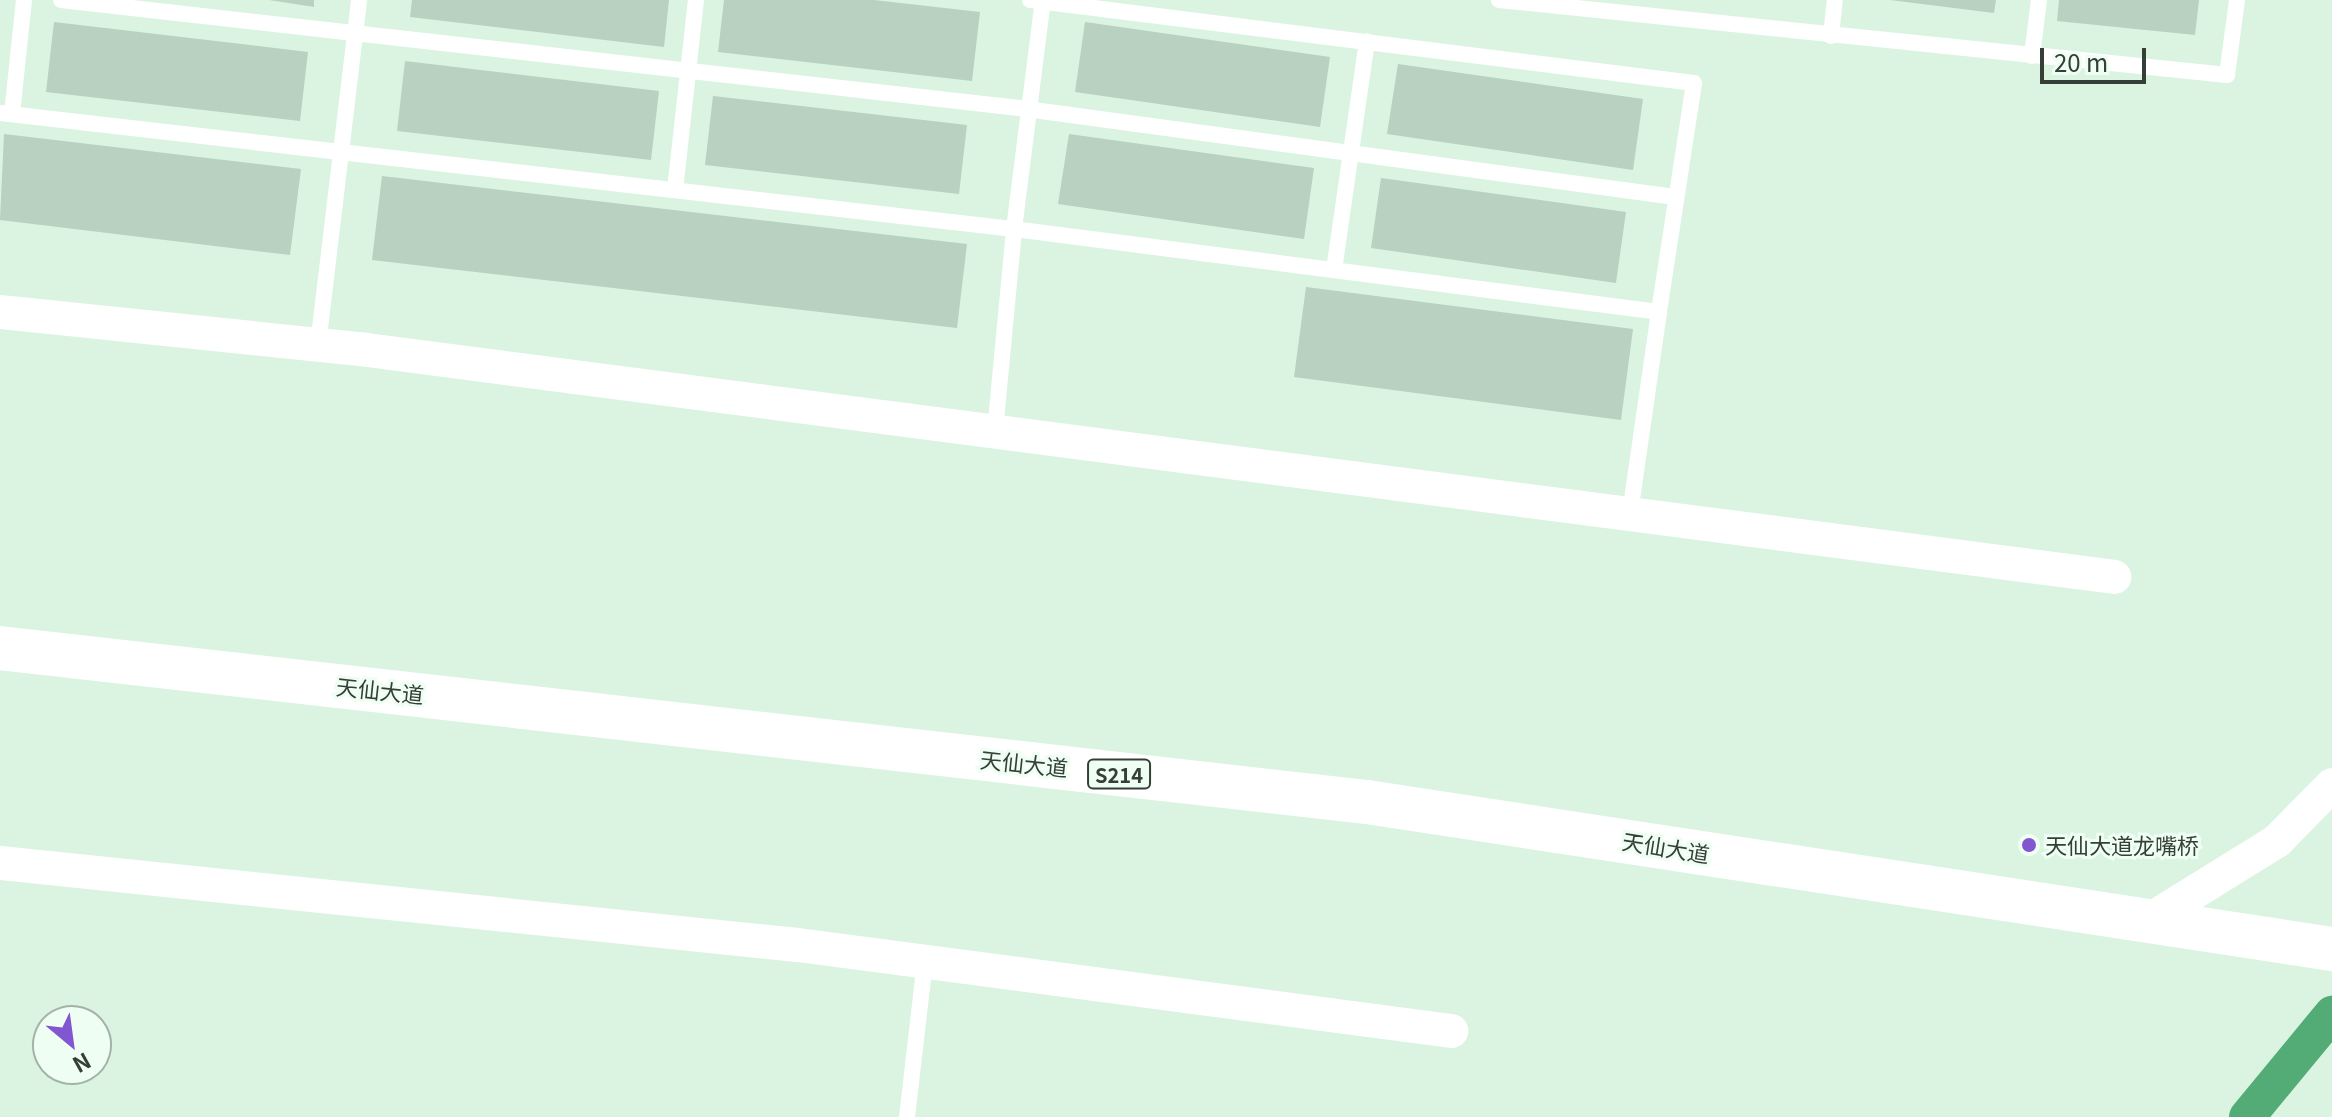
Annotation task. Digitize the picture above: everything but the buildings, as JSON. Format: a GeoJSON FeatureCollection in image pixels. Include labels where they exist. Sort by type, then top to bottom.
{"type":"FeatureCollection","features":[{"type":"Feature","properties":{"kind":"main road","name":"天仙大道"},"geometry":{"type":"LineString","coordinates":[[0,648],[1367,802],[2332,949]]}},
{"type":"Feature","properties":{"kind":"street"},"geometry":{"type":"LineString","coordinates":[[0,312],[318,345],[2114,577]]}},
{"type":"Feature","properties":{"kind":"street"},"geometry":{"type":"LineString","coordinates":[[2148,921],[2277,841],[2332,785]]}},
{"type":"Feature","properties":{"kind":"street"},"geometry":{"type":"LineString","coordinates":[[0,863],[782,944],[1451,1031]]}},
{"type":"Feature","properties":{"kind":"lane"},"geometry":{"type":"LineString","coordinates":[[24,0],[6,114],[1014,229],[1659,312]]}},
{"type":"Feature","properties":{"kind":"lane"},"geometry":{"type":"LineString","coordinates":[[61,0],[1030,109],[1675,197]]}},
{"type":"Feature","properties":{"kind":"lane"},"geometry":{"type":"LineString","coordinates":[[318,345],[359,0]]}},
{"type":"Feature","properties":{"kind":"lane"},"geometry":{"type":"LineString","coordinates":[[675,190],[696,0]]}},
{"type":"Feature","properties":{"kind":"lane"},"geometry":{"type":"LineString","coordinates":[[1499,0],[1629,7],[1831,36],[2227,75],[2237,0]]}},
{"type":"Feature","properties":{"kind":"lane"},"geometry":{"type":"LineString","coordinates":[[1831,36],[1835,0]]}},
{"type":"Feature","properties":{"kind":"lane"},"geometry":{"type":"LineString","coordinates":[[2032,56],[2039,0]]}},
{"type":"Feature","properties":{"kind":"lane"},"geometry":{"type":"LineString","coordinates":[[995,431],[1014,229],[1030,109],[1036,1],[1694,83],[1630,514]]}},
{"type":"Feature","properties":{"kind":"lane"},"geometry":{"type":"LineString","coordinates":[[1334,270],[1367,41]]}},
{"type":"Feature","properties":{"kind":"lane"},"geometry":{"type":"LineString","coordinates":[[907,1117],[925,962]]}},
{"type":"Feature","properties":{"kind":"waterway"},"geometry":{"type":"LineString","coordinates":[[2247,1117],[2332,1014]]}},
{"type":"Feature","properties":{"kind":"place","name":"天仙大道龙嘴桥"},"geometry":{"type":"Point","coordinates":[2029,845]}}]}
